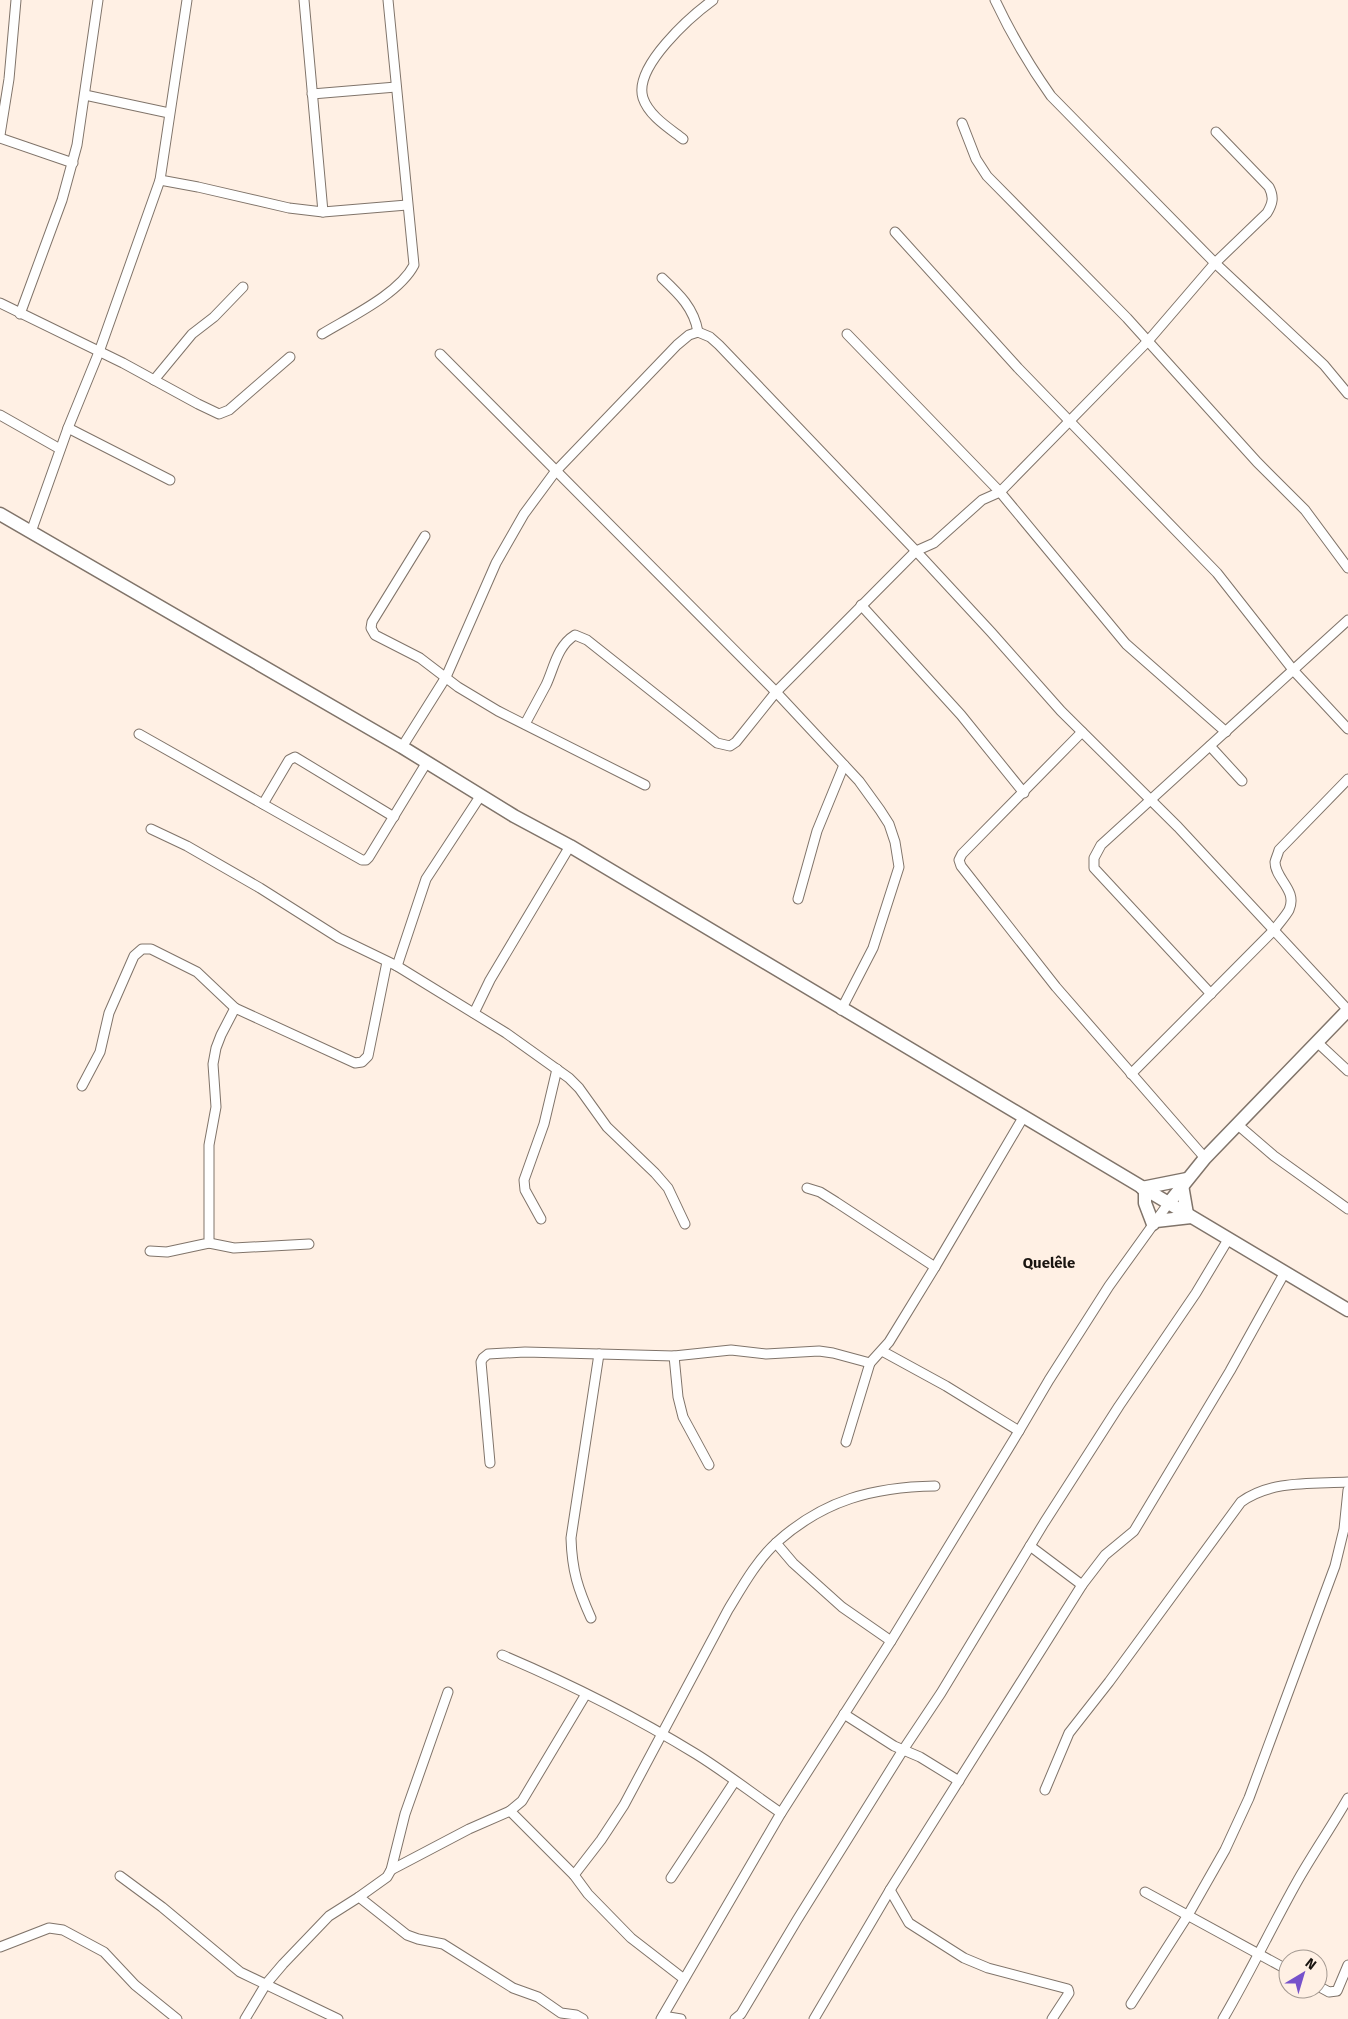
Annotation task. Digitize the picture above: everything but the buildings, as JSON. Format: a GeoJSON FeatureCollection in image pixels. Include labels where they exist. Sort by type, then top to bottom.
{"type":"FeatureCollection","features":[{"type":"Feature","properties":{"kind":"main road"},"geometry":{"type":"LineString","coordinates":[[0,514],[570,846],[841,1010],[1024,1116],[1168,1204],[1348,1310]]}},
{"type":"Feature","properties":{"kind":"main road"},"geometry":{"type":"LineString","coordinates":[[1168,1204],[1205,1158],[1348,1010]]}},
{"type":"Feature","properties":{"kind":"main road"},"geometry":{"type":"LineString","coordinates":[[1144,1189],[1184,1182]]}},
{"type":"Feature","properties":{"kind":"main road"},"geometry":{"type":"LineString","coordinates":[[1184,1182],[1189,1216]]}},
{"type":"Feature","properties":{"kind":"main road"},"geometry":{"type":"LineString","coordinates":[[1144,1189],[1145,1203],[1155,1223],[1189,1216]]}},
{"type":"Feature","properties":{"kind":"street"},"geometry":{"type":"LineString","coordinates":[[16,0],[9,79],[0,137],[73,163]]}},
{"type":"Feature","properties":{"kind":"street"},"geometry":{"type":"LineString","coordinates":[[20,314],[51,232],[73,163],[85,95],[98,0]]}},
{"type":"Feature","properties":{"kind":"street"},"geometry":{"type":"LineString","coordinates":[[31,532],[68,428],[99,352],[160,180],[187,0]]}},
{"type":"Feature","properties":{"kind":"street"},"geometry":{"type":"LineString","coordinates":[[304,0],[323,212]]}},
{"type":"Feature","properties":{"kind":"street"},"geometry":{"type":"LineString","coordinates":[[322,334],[393,289],[409,274],[414,265],[388,0]]}},
{"type":"Feature","properties":{"kind":"street"},"geometry":{"type":"LineString","coordinates":[[683,139],[649,109],[642,97],[643,84],[648,71],[670,37],[689,18],[712,0]]}},
{"type":"Feature","properties":{"kind":"street"},"geometry":{"type":"LineString","coordinates":[[995,0],[1012,36],[1051,96],[1215,263],[1324,365],[1348,394]]}},
{"type":"Feature","properties":{"kind":"street"},"geometry":{"type":"LineString","coordinates":[[312,94],[396,87]]}},
{"type":"Feature","properties":{"kind":"street"},"geometry":{"type":"LineString","coordinates":[[85,95],[169,113]]}},
{"type":"Feature","properties":{"kind":"street"},"geometry":{"type":"LineString","coordinates":[[962,123],[976,159],[987,176],[1148,341],[1251,455],[1305,510],[1348,568]]}},
{"type":"Feature","properties":{"kind":"street"},"geometry":{"type":"LineString","coordinates":[[525,724],[546,685],[559,652],[568,640],[575,636],[587,640],[717,743],[730,746],[736,742],[776,692],[916,551],[934,543],[982,500],[1000,492],[1148,341],[1215,263],[1267,213],[1272,204],[1273,195],[1264,181],[1216,132]]}},
{"type":"Feature","properties":{"kind":"street"},"geometry":{"type":"LineString","coordinates":[[160,180],[206,188],[289,208],[323,212],[407,205]]}},
{"type":"Feature","properties":{"kind":"street"},"geometry":{"type":"LineString","coordinates":[[895,232],[994,342],[1217,573],[1294,671],[1348,729]]}},
{"type":"Feature","properties":{"kind":"street"},"geometry":{"type":"LineString","coordinates":[[662,278],[689,306],[696,318],[698,332]]}},
{"type":"Feature","properties":{"kind":"street"},"geometry":{"type":"LineString","coordinates":[[154,380],[192,334],[214,317],[243,287]]}},
{"type":"Feature","properties":{"kind":"street"},"geometry":{"type":"LineString","coordinates":[[0,303],[220,414],[229,410],[290,357]]}},
{"type":"Feature","properties":{"kind":"street"},"geometry":{"type":"LineString","coordinates":[[402,747],[446,677],[510,536],[524,514],[555,472],[677,345],[689,335],[698,332],[710,337],[719,345],[916,551],[1061,711],[1178,827],[1348,1010]]}},
{"type":"Feature","properties":{"kind":"street"},"geometry":{"type":"LineString","coordinates":[[847,334],[1000,492],[1126,644],[1226,732]]}},
{"type":"Feature","properties":{"kind":"street"},"geometry":{"type":"LineString","coordinates":[[440,354],[555,472],[776,692],[870,793],[884,817],[895,842],[899,860],[896,878],[873,948],[841,1010]]}},
{"type":"Feature","properties":{"kind":"street"},"geometry":{"type":"LineString","coordinates":[[0,415],[60,450]]}},
{"type":"Feature","properties":{"kind":"street"},"geometry":{"type":"LineString","coordinates":[[68,428],[170,480]]}},
{"type":"Feature","properties":{"kind":"street"},"geometry":{"type":"LineString","coordinates":[[425,536],[372,622],[371,628],[375,634],[420,658],[475,698],[592,760],[645,784]]}},
{"type":"Feature","properties":{"kind":"street"},"geometry":{"type":"LineString","coordinates":[[861,605],[961,715],[1024,792]]}},
{"type":"Feature","properties":{"kind":"street"},"geometry":{"type":"LineString","coordinates":[[1211,994],[1094,868],[1094,858],[1101,845],[1348,620]]}},
{"type":"Feature","properties":{"kind":"street"},"geometry":{"type":"LineString","coordinates":[[1082,732],[962,854],[959,860],[961,866],[1056,987],[1205,1158]]}},
{"type":"Feature","properties":{"kind":"street"},"geometry":{"type":"LineString","coordinates":[[139,734],[362,860],[366,860],[369,857],[427,762]]}},
{"type":"Feature","properties":{"kind":"street"},"geometry":{"type":"LineString","coordinates":[[1210,746],[1242,780]]}},
{"type":"Feature","properties":{"kind":"street"},"geometry":{"type":"LineString","coordinates":[[263,804],[289,760],[295,757],[394,817]]}},
{"type":"Feature","properties":{"kind":"street"},"geometry":{"type":"LineString","coordinates":[[798,899],[805,880],[817,831],[844,765]]}},
{"type":"Feature","properties":{"kind":"street"},"geometry":{"type":"LineString","coordinates":[[1131,1074],[1275,930],[1289,909],[1292,899],[1287,885],[1277,871],[1275,861],[1279,850],[1348,779]]}},
{"type":"Feature","properties":{"kind":"street"},"geometry":{"type":"LineString","coordinates":[[397,966],[426,879],[482,795]]}},
{"type":"Feature","properties":{"kind":"street"},"geometry":{"type":"LineString","coordinates":[[151,830],[201,854],[277,898],[339,938],[397,966],[506,1033],[557,1069],[579,1088],[607,1127],[668,1188],[685,1224]]}},
{"type":"Feature","properties":{"kind":"street"},"geometry":{"type":"LineString","coordinates":[[474,1013],[505,955],[570,846]]}},
{"type":"Feature","properties":{"kind":"street"},"geometry":{"type":"LineString","coordinates":[[82,1086],[100,1052],[109,1013],[134,956],[142,949],[151,949],[197,972],[235,1008],[355,1063],[362,1062],[368,1056],[387,962]]}},
{"type":"Feature","properties":{"kind":"street"},"geometry":{"type":"LineString","coordinates":[[209,1243],[209,1145],[216,1107],[213,1064],[221,1035],[235,1008]]}},
{"type":"Feature","properties":{"kind":"street"},"geometry":{"type":"LineString","coordinates":[[1318,1043],[1348,1070]]}},
{"type":"Feature","properties":{"kind":"street"},"geometry":{"type":"LineString","coordinates":[[541,1219],[525,1190],[524,1180],[544,1124],[557,1069]]}},
{"type":"Feature","properties":{"kind":"street"},"geometry":{"type":"LineString","coordinates":[[846,1442],[870,1363],[882,1350],[935,1267],[1024,1116]]}},
{"type":"Feature","properties":{"kind":"street"},"geometry":{"type":"LineString","coordinates":[[1238,1124],[1274,1156],[1348,1209]]}},
{"type":"Feature","properties":{"kind":"street"},"geometry":{"type":"LineString","coordinates":[[807,1188],[820,1192],[935,1267]]}},
{"type":"Feature","properties":{"kind":"street"},"geometry":{"type":"LineString","coordinates":[[681,2019],[662,2017],[781,1813],[890,1641],[1049,1380],[1109,1286],[1168,1204]]}},
{"type":"Feature","properties":{"kind":"street"},"geometry":{"type":"LineString","coordinates":[[736,2019],[741,2014],[903,1750],[941,1693],[1030,1546],[1119,1406],[1196,1293],[1228,1238]]}},
{"type":"Feature","properties":{"kind":"street"},"geometry":{"type":"LineString","coordinates":[[150,1251],[167,1252],[209,1243],[234,1248],[308,1244]]}},
{"type":"Feature","properties":{"kind":"street"},"geometry":{"type":"LineString","coordinates":[[814,2019],[890,1890],[1082,1585],[1105,1554],[1134,1531],[1230,1371],[1286,1272]]}},
{"type":"Feature","properties":{"kind":"street"},"geometry":{"type":"LineString","coordinates":[[490,1464],[481,1362],[485,1355],[525,1352],[674,1356],[730,1350],[766,1354],[819,1351],[870,1363]]}},
{"type":"Feature","properties":{"kind":"street"},"geometry":{"type":"LineString","coordinates":[[882,1350],[946,1386],[1019,1431]]}},
{"type":"Feature","properties":{"kind":"street"},"geometry":{"type":"LineString","coordinates":[[591,1618],[577,1586],[571,1538],[599,1354]]}},
{"type":"Feature","properties":{"kind":"street"},"geometry":{"type":"LineString","coordinates":[[674,1356],[678,1397],[683,1417],[709,1465]]}},
{"type":"Feature","properties":{"kind":"street"},"geometry":{"type":"LineString","coordinates":[[1046,1790],[1069,1733],[1241,1502],[1262,1490],[1278,1486],[1348,1482]]}},
{"type":"Feature","properties":{"kind":"street"},"geometry":{"type":"LineString","coordinates":[[574,1875],[601,1840],[624,1805],[661,1733],[739,1592],[776,1543],[824,1508],[846,1499],[877,1490],[935,1486]]}},
{"type":"Feature","properties":{"kind":"street"},"geometry":{"type":"LineString","coordinates":[[1131,2004],[1188,1915],[1225,1850],[1249,1798],[1335,1566],[1342,1538],[1348,1490]]}},
{"type":"Feature","properties":{"kind":"street"},"geometry":{"type":"LineString","coordinates":[[776,1543],[793,1563],[842,1608],[890,1641]]}},
{"type":"Feature","properties":{"kind":"street"},"geometry":{"type":"LineString","coordinates":[[1030,1546],[1082,1585]]}},
{"type":"Feature","properties":{"kind":"street"},"geometry":{"type":"LineString","coordinates":[[502,1655],[546,1674],[661,1733],[781,1813]]}},
{"type":"Feature","properties":{"kind":"street"},"geometry":{"type":"LineString","coordinates":[[245,2019],[266,1984],[329,1916],[359,1898],[387,1876],[391,1870],[406,1814],[448,1692]]}},
{"type":"Feature","properties":{"kind":"street"},"geometry":{"type":"LineString","coordinates":[[391,1870],[469,1829],[510,1811],[522,1801],[586,1694]]}},
{"type":"Feature","properties":{"kind":"street"},"geometry":{"type":"LineString","coordinates":[[844,1714],[959,1781]]}},
{"type":"Feature","properties":{"kind":"street"},"geometry":{"type":"LineString","coordinates":[[671,1878],[734,1781]]}},
{"type":"Feature","properties":{"kind":"street"},"geometry":{"type":"LineString","coordinates":[[1223,2019],[1249,1974],[1299,1878],[1348,1798]]}},
{"type":"Feature","properties":{"kind":"street"},"geometry":{"type":"LineString","coordinates":[[510,1811],[574,1875],[588,1894],[632,1938],[684,1979]]}},
{"type":"Feature","properties":{"kind":"street"},"geometry":{"type":"LineString","coordinates":[[120,1876],[162,1908],[226,1962],[249,1977],[338,2019]]}},
{"type":"Feature","properties":{"kind":"street"},"geometry":{"type":"LineString","coordinates":[[890,1890],[898,1906],[912,1925],[964,1958],[988,1968],[1068,1989],[1069,1993],[1052,2019]]}},
{"type":"Feature","properties":{"kind":"street"},"geometry":{"type":"LineString","coordinates":[[1146,1892],[1278,1964]]}},
{"type":"Feature","properties":{"kind":"street"},"geometry":{"type":"LineString","coordinates":[[359,1898],[407,1935],[443,1944],[513,1988],[538,1997],[561,2013],[574,2014],[583,2019]]}},
{"type":"Feature","properties":{"kind":"street"},"geometry":{"type":"LineString","coordinates":[[0,1947],[49,1928],[63,1930],[104,1952],[135,1985],[177,2019]]}},
{"type":"Feature","properties":{"kind":"street"},"geometry":{"type":"LineString","coordinates":[[1328,1991],[1337,1991],[1348,1965]]}},
{"type":"Feature","properties":{"kind":"district","name":"Quelêle"},"geometry":{"type":"Point","coordinates":[1049,1263]}}]}
